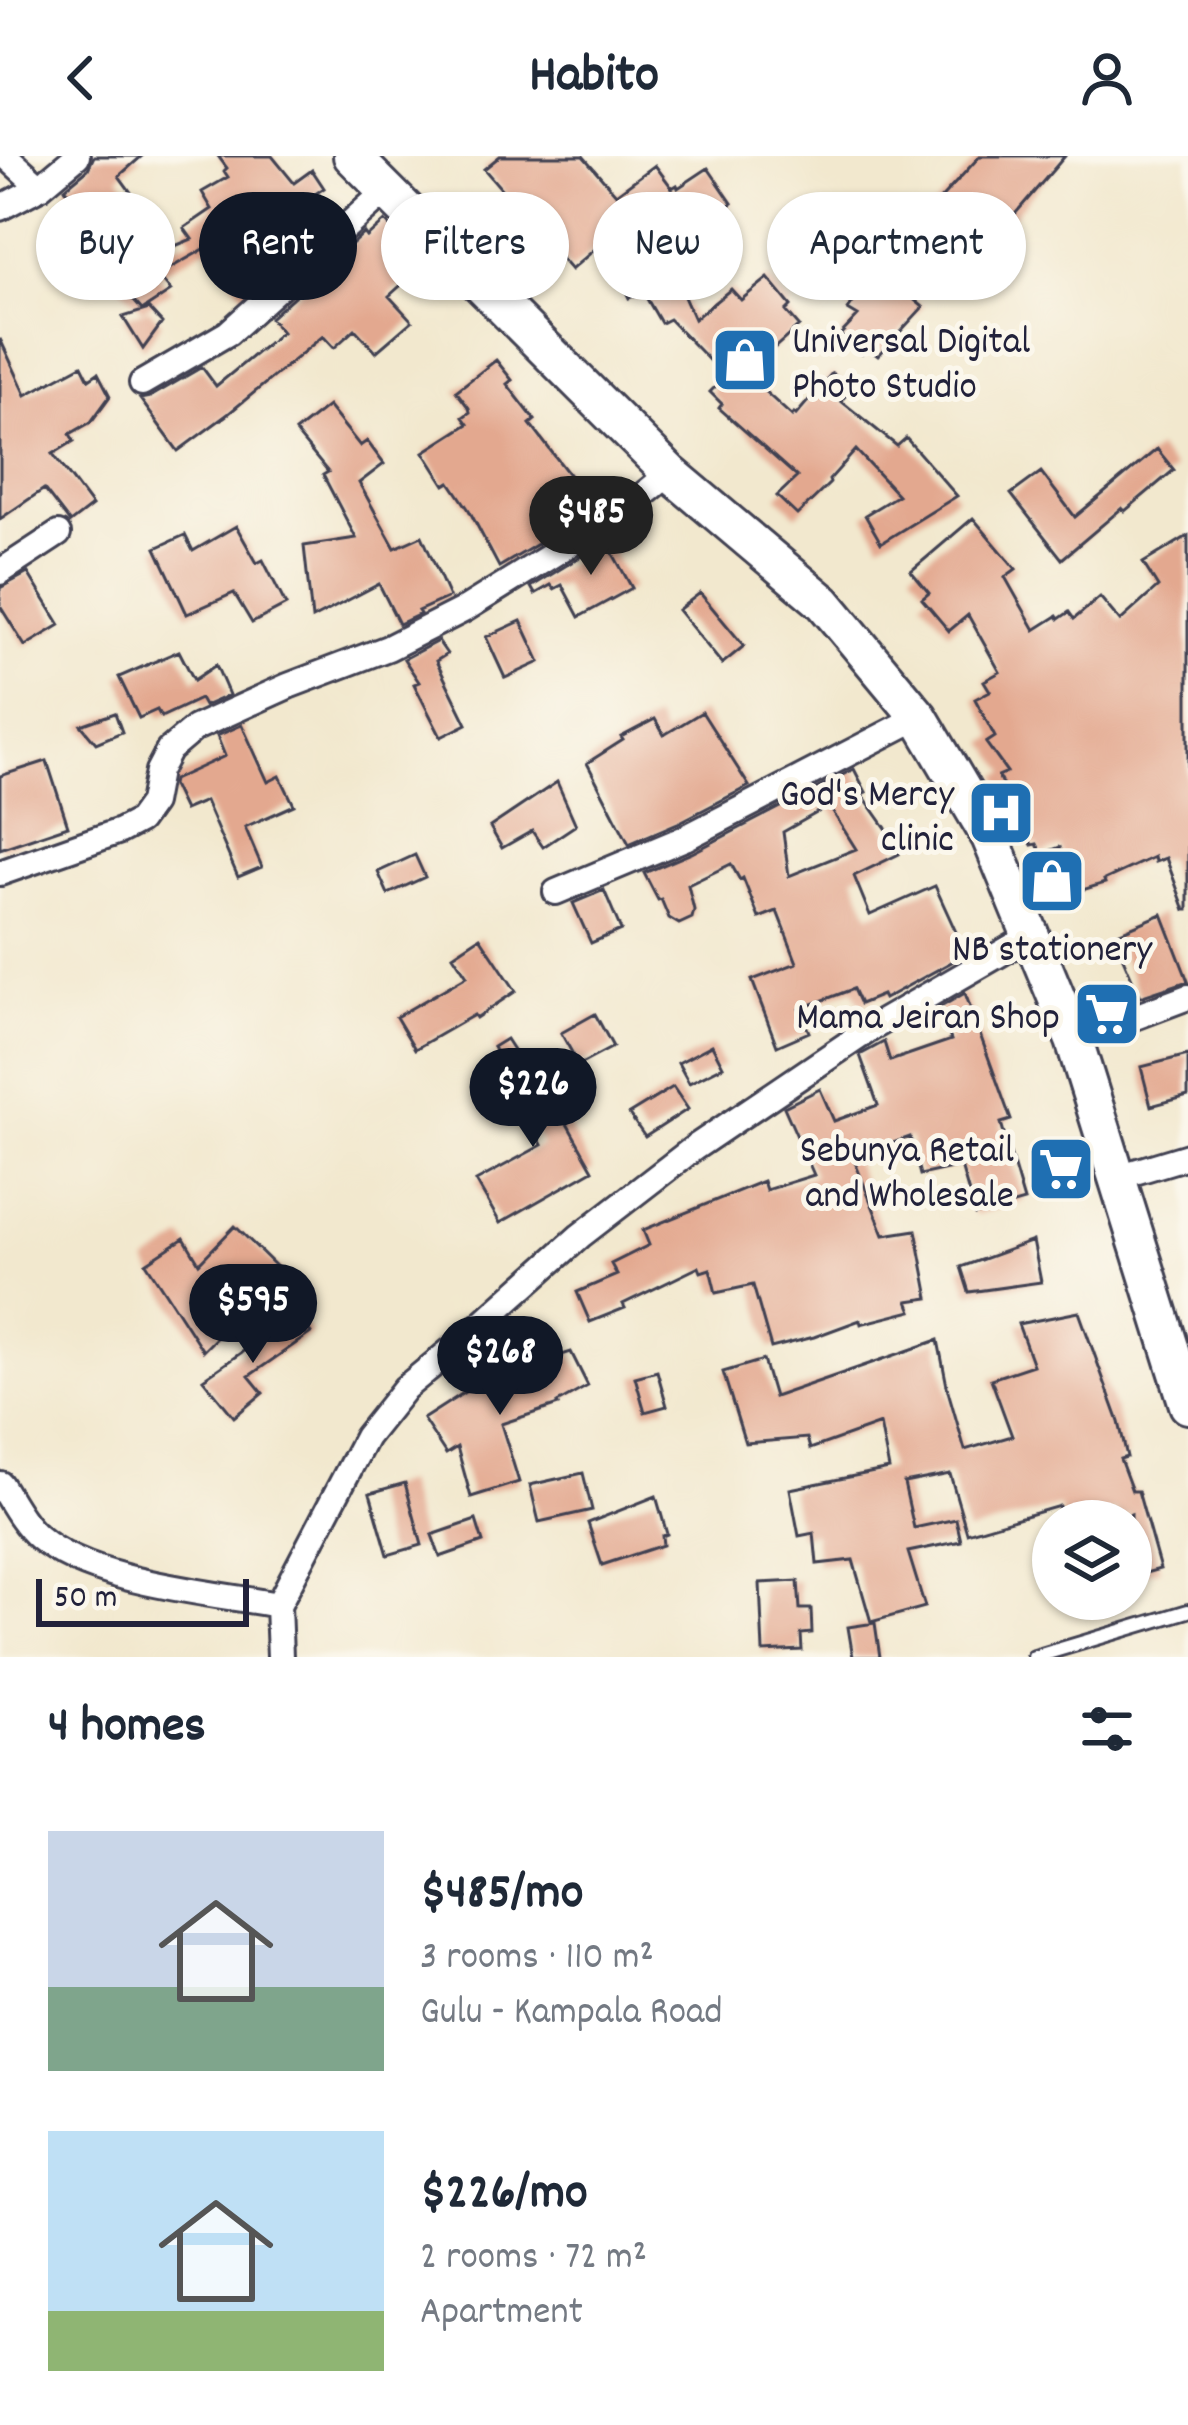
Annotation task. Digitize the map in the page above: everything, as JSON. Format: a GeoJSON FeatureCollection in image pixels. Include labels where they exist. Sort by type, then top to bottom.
{"type":"FeatureCollection","features":[{"type":"Feature","properties":{"kind":"main road"},"geometry":{"type":"LineString","coordinates":[[352,156],[670,473],[824,603],[919,717],[990,837],[1074,1040],[1188,1405]]}},
{"type":"Feature","properties":{"kind":"street"},"geometry":{"type":"LineString","coordinates":[[6,156],[40,187]]}},
{"type":"Feature","properties":{"kind":"street"},"geometry":{"type":"LineString","coordinates":[[0,208],[40,187],[76,156]]}},
{"type":"Feature","properties":{"kind":"street"},"geometry":{"type":"LineString","coordinates":[[142,383],[228,333],[386,191]]}},
{"type":"Feature","properties":{"kind":"street"},"geometry":{"type":"LineString","coordinates":[[0,873],[139,821],[152,803],[158,771],[169,750],[195,728],[388,648],[466,609],[626,509],[670,473]]}},
{"type":"Feature","properties":{"kind":"street"},"geometry":{"type":"LineString","coordinates":[[0,572],[58,534]]}},
{"type":"Feature","properties":{"kind":"street"},"geometry":{"type":"LineString","coordinates":[[556,892],[685,838],[919,717]]}},
{"type":"Feature","properties":{"kind":"street"},"geometry":{"type":"LineString","coordinates":[[280,1657],[278,1605],[366,1437],[405,1388],[580,1236],[694,1148],[870,1029],[1031,936]]}},
{"type":"Feature","properties":{"kind":"street"},"geometry":{"type":"LineString","coordinates":[[1074,1040],[1188,997]]}},
{"type":"Feature","properties":{"kind":"street"},"geometry":{"type":"LineString","coordinates":[[1118,1177],[1188,1156]]}},
{"type":"Feature","properties":{"kind":"street"},"geometry":{"type":"LineString","coordinates":[[0,1484],[26,1526],[68,1558],[111,1574],[278,1605]]}},
{"type":"Feature","properties":{"kind":"lane"},"geometry":{"type":"LineString","coordinates":[[1034,1657],[1188,1611]]}},
{"type":"Feature","properties":{"kind":"building"},"geometry":{"type":"Polygon","coordinates":[[[94,156],[142,156],[119,176],[131,192],[67,192],[65,188],[88,169],[94,156]]]}},
{"type":"Feature","properties":{"kind":"building"},"geometry":{"type":"Polygon","coordinates":[[[218,156],[272,156],[294,183],[312,170],[324,188],[318,192],[202,192],[228,177],[218,156]]]}},
{"type":"Feature","properties":{"kind":"building"},"geometry":{"type":"Polygon","coordinates":[[[500,156],[583,156],[614,192],[593,192],[593,251],[569,268],[569,192],[504,192],[484,169],[500,156]]]}},
{"type":"Feature","properties":{"kind":"building"},"geometry":{"type":"Polygon","coordinates":[[[980,156],[1065,156],[1026,201],[1026,192],[947,192],[980,156]]]}},
{"type":"Feature","properties":{"kind":"building"},"geometry":{"type":"Polygon","coordinates":[[[655,165],[672,188],[708,168],[724,192],[619,192],[655,165]]]}},
{"type":"Feature","properties":{"kind":"building"},"geometry":{"type":"Polygon","coordinates":[[[199,218],[199,252],[175,265],[175,246],[192,239],[184,228],[199,218]]]}},
{"type":"Feature","properties":{"kind":"building"},"geometry":{"type":"Polygon","coordinates":[[[381,225],[381,300],[393,300],[412,321],[376,352],[355,329],[334,348],[323,336],[178,451],[140,399],[202,367],[216,386],[282,332],[270,318],[290,300],[357,300],[357,239],[364,233],[367,237],[381,225]]]}},
{"type":"Feature","properties":{"kind":"building"},"geometry":{"type":"Polygon","coordinates":[[[767,279],[767,300],[786,300],[791,306],[786,311],[799,326],[762,359],[763,369],[751,379],[792,416],[832,373],[851,389],[841,401],[897,446],[906,438],[957,496],[881,543],[865,515],[898,495],[856,450],[797,515],[777,496],[797,477],[719,408],[722,404],[710,392],[725,377],[669,319],[661,323],[648,300],[685,300],[694,319],[717,300],[743,300],[767,279]]]}},
{"type":"Feature","properties":{"kind":"building"},"geometry":{"type":"Polygon","coordinates":[[[133,300],[157,300],[142,310],[133,300]]]}},
{"type":"Feature","properties":{"kind":"building"},"geometry":{"type":"Polygon","coordinates":[[[855,300],[915,300],[923,307],[878,356],[868,348],[862,354],[840,335],[858,316],[848,310],[855,300]]]}},
{"type":"Feature","properties":{"kind":"building"},"geometry":{"type":"Polygon","coordinates":[[[149,309],[162,323],[143,349],[123,317],[149,309]]]}},
{"type":"Feature","properties":{"kind":"building"},"geometry":{"type":"Polygon","coordinates":[[[0,339],[26,395],[82,365],[89,379],[98,373],[110,396],[91,422],[70,434],[74,441],[53,454],[92,506],[70,523],[44,489],[0,519],[0,339]]]}},
{"type":"Feature","properties":{"kind":"building"},"geometry":{"type":"Polygon","coordinates":[[[496,360],[512,380],[507,384],[535,420],[530,424],[571,477],[558,486],[568,501],[555,509],[568,526],[499,567],[469,510],[450,482],[445,485],[424,452],[468,424],[463,417],[469,408],[456,391],[496,360]]]}},
{"type":"Feature","properties":{"kind":"building"},"geometry":{"type":"Polygon","coordinates":[[[328,406],[360,446],[367,441],[384,464],[359,483],[395,548],[422,536],[449,597],[399,624],[379,584],[312,619],[304,546],[356,538],[323,475],[328,472],[295,432],[328,406]]]}},
{"type":"Feature","properties":{"kind":"building"},"geometry":{"type":"Polygon","coordinates":[[[1157,449],[1174,470],[1062,559],[1011,494],[1041,472],[1075,517],[1157,449]]]}},
{"type":"Feature","properties":{"kind":"building"},"geometry":{"type":"Polygon","coordinates":[[[973,518],[1016,569],[1005,577],[1035,630],[1069,612],[1074,619],[1100,597],[1120,621],[1158,587],[1143,563],[1188,536],[1188,910],[1166,858],[1155,862],[1154,857],[1105,883],[1076,892],[1060,847],[1042,854],[1037,844],[1032,845],[998,776],[1007,772],[986,743],[995,737],[975,699],[990,691],[984,681],[1000,672],[968,615],[949,631],[922,599],[929,593],[911,571],[973,518]]]}},
{"type":"Feature","properties":{"kind":"building"},"geometry":{"type":"Polygon","coordinates":[[[236,526],[257,563],[263,560],[286,605],[252,623],[234,593],[187,614],[156,548],[185,535],[193,551],[236,526]]]}},
{"type":"Feature","properties":{"kind":"building"},"geometry":{"type":"Polygon","coordinates":[[[619,533],[626,545],[612,552],[632,588],[579,617],[562,585],[535,594],[531,587],[619,533]]]}},
{"type":"Feature","properties":{"kind":"building"},"geometry":{"type":"Polygon","coordinates":[[[28,573],[60,625],[25,646],[0,606],[0,588],[28,573]]]}},
{"type":"Feature","properties":{"kind":"building"},"geometry":{"type":"Polygon","coordinates":[[[700,593],[744,646],[722,664],[678,610],[700,593]]]}},
{"type":"Feature","properties":{"kind":"building"},"geometry":{"type":"Polygon","coordinates":[[[521,621],[540,662],[505,678],[486,637],[521,621]]]}},
{"type":"Feature","properties":{"kind":"building"},"geometry":{"type":"Polygon","coordinates":[[[438,641],[447,654],[436,661],[467,724],[441,737],[414,684],[419,682],[404,659],[438,641]]]}},
{"type":"Feature","properties":{"kind":"building"},"geometry":{"type":"Polygon","coordinates":[[[179,651],[194,680],[216,665],[229,695],[204,706],[200,699],[161,717],[157,710],[139,718],[119,677],[179,651]]]}},
{"type":"Feature","properties":{"kind":"building"},"geometry":{"type":"Polygon","coordinates":[[[702,712],[749,786],[629,844],[587,763],[655,719],[664,735],[702,712]]]}},
{"type":"Feature","properties":{"kind":"building"},"geometry":{"type":"Polygon","coordinates":[[[115,713],[122,732],[96,743],[81,725],[115,713]]]}},
{"type":"Feature","properties":{"kind":"building"},"geometry":{"type":"Polygon","coordinates":[[[242,725],[268,782],[280,776],[294,805],[245,827],[262,867],[238,877],[205,801],[184,810],[172,785],[173,780],[225,756],[217,736],[242,725]]]}},
{"type":"Feature","properties":{"kind":"building"},"geometry":{"type":"Polygon","coordinates":[[[47,761],[68,826],[0,849],[0,776],[47,761]]]}},
{"type":"Feature","properties":{"kind":"building"},"geometry":{"type":"Polygon","coordinates":[[[854,769],[866,792],[862,794],[899,854],[854,876],[870,915],[935,886],[966,954],[884,999],[882,995],[860,1004],[853,989],[799,1009],[809,1032],[777,1046],[752,980],[797,963],[777,911],[759,918],[743,878],[731,864],[688,885],[692,918],[679,924],[669,918],[644,873],[854,769]],[[829,806],[783,832],[789,876],[856,849],[829,806]]]}},
{"type":"Feature","properties":{"kind":"building"},"geometry":{"type":"Polygon","coordinates":[[[557,782],[576,825],[543,847],[532,831],[502,848],[490,827],[557,782]]]}},
{"type":"Feature","properties":{"kind":"building"},"geometry":{"type":"Polygon","coordinates":[[[415,855],[425,877],[388,894],[378,872],[415,855]]]}},
{"type":"Feature","properties":{"kind":"building"},"geometry":{"type":"Polygon","coordinates":[[[604,890],[621,930],[591,943],[573,903],[604,890]]]}},
{"type":"Feature","properties":{"kind":"building"},"geometry":{"type":"Polygon","coordinates":[[[1162,914],[1188,981],[1140,997],[1113,935],[1162,914]]]}},
{"type":"Feature","properties":{"kind":"building"},"geometry":{"type":"Polygon","coordinates":[[[480,937],[516,991],[415,1049],[396,1017],[467,976],[453,955],[480,937]]]}},
{"type":"Feature","properties":{"kind":"building"},"geometry":{"type":"Polygon","coordinates":[[[965,993],[1011,1120],[1001,1123],[1024,1201],[975,1215],[961,1166],[920,1175],[910,1137],[853,1157],[884,1235],[916,1230],[929,1298],[908,1301],[912,1311],[861,1324],[860,1320],[771,1348],[753,1285],[716,1293],[710,1269],[701,1272],[699,1267],[590,1322],[577,1292],[617,1275],[611,1264],[649,1245],[643,1230],[763,1181],[766,1190],[814,1175],[784,1107],[820,1089],[834,1121],[878,1105],[860,1055],[884,1042],[890,1061],[951,1040],[939,1008],[965,993]]]}},
{"type":"Feature","properties":{"kind":"building"},"geometry":{"type":"Polygon","coordinates":[[[595,1014],[613,1047],[579,1065],[561,1033],[595,1014]]]}},
{"type":"Feature","properties":{"kind":"building"},"geometry":{"type":"Polygon","coordinates":[[[506,1039],[550,1107],[556,1104],[593,1170],[500,1223],[476,1181],[542,1145],[493,1047],[506,1039]]]}},
{"type":"Feature","properties":{"kind":"building"},"geometry":{"type":"Polygon","coordinates":[[[712,1045],[723,1066],[689,1083],[678,1063],[712,1045]]]}},
{"type":"Feature","properties":{"kind":"building"},"geometry":{"type":"Polygon","coordinates":[[[1188,1055],[1188,1096],[1151,1106],[1141,1067],[1188,1055]]]}},
{"type":"Feature","properties":{"kind":"building"},"geometry":{"type":"Polygon","coordinates":[[[673,1087],[688,1109],[645,1137],[629,1114],[673,1087]]]}},
{"type":"Feature","properties":{"kind":"building"},"geometry":{"type":"Polygon","coordinates":[[[235,1226],[282,1272],[203,1351],[146,1263],[184,1238],[199,1263],[235,1226]]]}},
{"type":"Feature","properties":{"kind":"building"},"geometry":{"type":"Polygon","coordinates":[[[1033,1241],[1041,1282],[969,1292],[961,1267],[1033,1241]]]}},
{"type":"Feature","properties":{"kind":"building"},"geometry":{"type":"Polygon","coordinates":[[[1079,1312],[1119,1422],[1127,1457],[1120,1459],[1132,1491],[1138,1491],[1141,1500],[1032,1500],[1032,1514],[967,1533],[950,1474],[904,1483],[914,1528],[956,1519],[961,1541],[908,1552],[925,1607],[871,1622],[853,1560],[817,1564],[814,1533],[799,1536],[790,1489],[889,1469],[880,1424],[810,1449],[807,1438],[745,1443],[723,1372],[763,1360],[774,1397],[938,1340],[965,1450],[1012,1436],[991,1379],[1033,1365],[1018,1324],[1079,1312]]]}},
{"type":"Feature","properties":{"kind":"building"},"geometry":{"type":"Polygon","coordinates":[[[297,1314],[311,1333],[249,1376],[263,1393],[234,1417],[203,1379],[297,1314]]]}},
{"type":"Feature","properties":{"kind":"building"},"geometry":{"type":"Polygon","coordinates":[[[571,1352],[588,1386],[558,1405],[501,1424],[519,1482],[471,1497],[457,1447],[446,1454],[423,1419],[482,1381],[571,1352]]]}},
{"type":"Feature","properties":{"kind":"building"},"geometry":{"type":"Polygon","coordinates":[[[657,1371],[667,1406],[645,1412],[635,1377],[657,1371]]]}},
{"type":"Feature","properties":{"kind":"building"},"geometry":{"type":"Polygon","coordinates":[[[583,1473],[592,1510],[539,1522],[530,1485],[583,1473]]]}},
{"type":"Feature","properties":{"kind":"building"},"geometry":{"type":"Polygon","coordinates":[[[405,1483],[422,1545],[388,1555],[370,1493],[405,1483]]]}},
{"type":"Feature","properties":{"kind":"building"},"geometry":{"type":"Polygon","coordinates":[[[656,1496],[667,1534],[662,1536],[663,1545],[602,1565],[588,1523],[656,1496]]]}},
{"type":"Feature","properties":{"kind":"building"},"geometry":{"type":"Polygon","coordinates":[[[476,1520],[483,1542],[440,1557],[432,1535],[476,1520]]]}},
{"type":"Feature","properties":{"kind":"building"},"geometry":{"type":"Polygon","coordinates":[[[1152,1541],[1160,1569],[1152,1571],[1152,1541]]]}},
{"type":"Feature","properties":{"kind":"building"},"geometry":{"type":"Polygon","coordinates":[[[798,1581],[800,1609],[811,1609],[812,1633],[801,1634],[802,1650],[763,1652],[760,1583],[798,1581]]]}},
{"type":"Feature","properties":{"kind":"building"},"geometry":{"type":"Polygon","coordinates":[[[875,1623],[880,1657],[853,1657],[848,1627],[875,1623]]]}},
{"type":"Feature","properties":{"kind":"place","name":"Universal Digital Photo Studio"},"geometry":{"type":"Point","coordinates":[745,360]}},
{"type":"Feature","properties":{"kind":"place","name":"God's Mercy clinic"},"geometry":{"type":"Point","coordinates":[1001,813]}},
{"type":"Feature","properties":{"kind":"place","name":"NB stationery"},"geometry":{"type":"Point","coordinates":[1052,881]}},
{"type":"Feature","properties":{"kind":"place","name":"Mama Jeiran Shop"},"geometry":{"type":"Point","coordinates":[1107,1014]}},
{"type":"Feature","properties":{"kind":"place","name":"Sebunya Retail and Wholesale"},"geometry":{"type":"Point","coordinates":[1061,1169]}}]}
